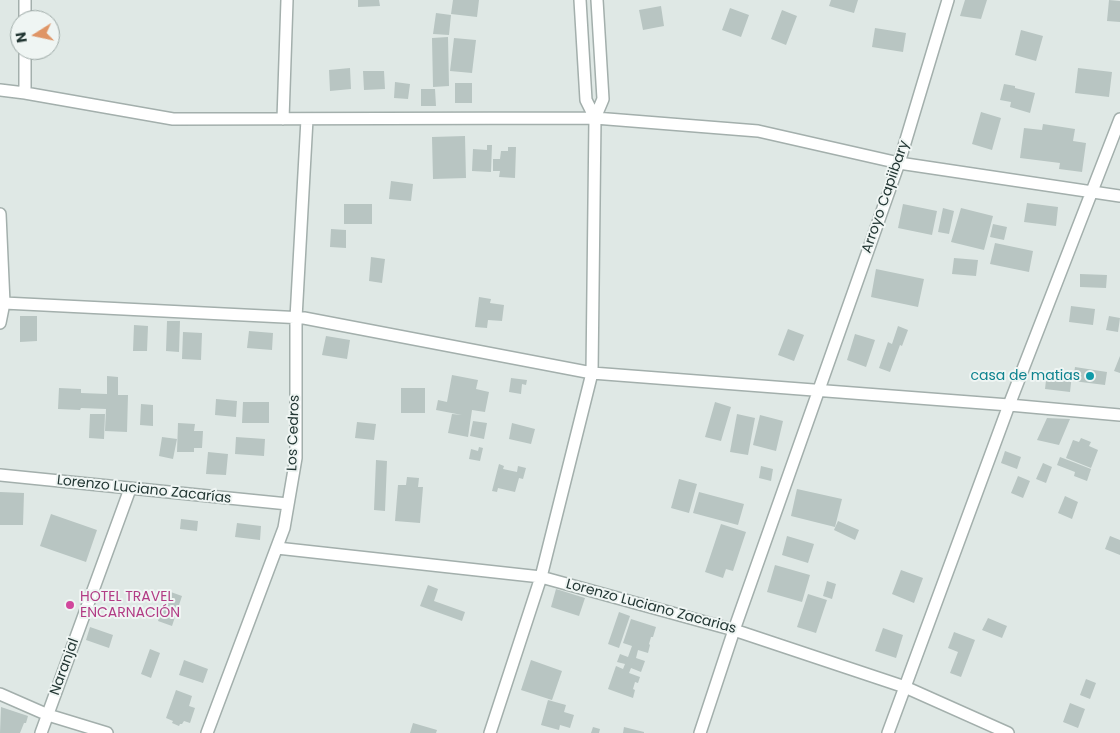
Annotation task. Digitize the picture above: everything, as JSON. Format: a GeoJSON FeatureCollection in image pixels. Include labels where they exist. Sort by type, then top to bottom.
{"type":"FeatureCollection","features":[{"type":"Feature","properties":{"kind":"street"},"geometry":{"type":"LineString","coordinates":[[283,119],[287,0]]}},
{"type":"Feature","properties":{"kind":"street"},"geometry":{"type":"LineString","coordinates":[[580,0],[586,100],[595,118]]}},
{"type":"Feature","properties":{"kind":"street"},"geometry":{"type":"LineString","coordinates":[[490,733],[541,577],[592,373],[595,118],[603,99],[596,0]]}},
{"type":"Feature","properties":{"kind":"street","name":"Arroyo Capiibary"},"geometry":{"type":"LineString","coordinates":[[700,733],[734,630],[899,163],[948,0]]}},
{"type":"Feature","properties":{"kind":"street"},"geometry":{"type":"LineString","coordinates":[[25,60],[25,93]]}},
{"type":"Feature","properties":{"kind":"street"},"geometry":{"type":"LineString","coordinates":[[0,90],[173,119],[595,118],[758,131],[899,163],[1120,196]]}},
{"type":"Feature","properties":{"kind":"street","name":"Los Cedros"},"geometry":{"type":"LineString","coordinates":[[207,733],[284,528],[296,458],[296,318],[306,119]]}},
{"type":"Feature","properties":{"kind":"street"},"geometry":{"type":"LineString","coordinates":[[888,733],[1009,405],[1120,119]]}},
{"type":"Feature","properties":{"kind":"street"},"geometry":{"type":"LineString","coordinates":[[0,214],[4,303],[0,323]]}},
{"type":"Feature","properties":{"kind":"street"},"geometry":{"type":"LineString","coordinates":[[4,303],[296,318],[592,373],[1120,415]]}},
{"type":"Feature","properties":{"kind":"street","name":"Lorenzo Luciano Zacarías"},"geometry":{"type":"LineString","coordinates":[[0,475],[288,504]]}},
{"type":"Feature","properties":{"kind":"street","name":"Naranjal"},"geometry":{"type":"LineString","coordinates":[[41,733],[130,489]]}},
{"type":"Feature","properties":{"kind":"street","name":"Lorenzo Luciano Zacarias"},"geometry":{"type":"LineString","coordinates":[[277,548],[541,577],[734,630],[905,688],[1008,733]]}},
{"type":"Feature","properties":{"kind":"street"},"geometry":{"type":"LineString","coordinates":[[0,694],[48,715],[107,733]]}},
{"type":"Feature","properties":{"kind":"building"},"geometry":{"type":"Polygon","coordinates":[[[358,0],[379,0],[380,6],[358,7],[358,0]]]}},
{"type":"Feature","properties":{"kind":"building"},"geometry":{"type":"Polygon","coordinates":[[[453,0],[479,0],[477,17],[451,14],[453,0]]]}},
{"type":"Feature","properties":{"kind":"building"},"geometry":{"type":"Polygon","coordinates":[[[831,0],[858,0],[854,13],[829,6],[831,0]]]}},
{"type":"Feature","properties":{"kind":"building"},"geometry":{"type":"Polygon","coordinates":[[[965,0],[987,0],[981,19],[960,16],[965,0]]]}},
{"type":"Feature","properties":{"kind":"building"},"geometry":{"type":"Polygon","coordinates":[[[1109,0],[1120,1],[1120,22],[1107,21],[1109,0]]]}},
{"type":"Feature","properties":{"kind":"building"},"geometry":{"type":"Polygon","coordinates":[[[661,6],[664,26],[643,30],[639,10],[661,6]]]}},
{"type":"Feature","properties":{"kind":"building"},"geometry":{"type":"Polygon","coordinates":[[[730,8],[749,15],[741,37],[722,30],[730,8]]]}},
{"type":"Feature","properties":{"kind":"building"},"geometry":{"type":"Polygon","coordinates":[[[782,10],[797,16],[786,45],[771,39],[782,10]]]}},
{"type":"Feature","properties":{"kind":"building"},"geometry":{"type":"Polygon","coordinates":[[[436,13],[451,15],[449,35],[433,34],[436,13]]]}},
{"type":"Feature","properties":{"kind":"building"},"geometry":{"type":"Polygon","coordinates":[[[875,28],[906,33],[903,52],[872,47],[875,28]]]}},
{"type":"Feature","properties":{"kind":"building"},"geometry":{"type":"Polygon","coordinates":[[[1021,30],[1043,36],[1036,61],[1015,55],[1021,30]]]}},
{"type":"Feature","properties":{"kind":"building"},"geometry":{"type":"Polygon","coordinates":[[[448,37],[449,86],[433,87],[432,38],[448,37]]]}},
{"type":"Feature","properties":{"kind":"building"},"geometry":{"type":"Polygon","coordinates":[[[454,38],[476,40],[472,73],[450,71],[454,38]]]}},
{"type":"Feature","properties":{"kind":"building"},"geometry":{"type":"Polygon","coordinates":[[[350,68],[351,89],[330,91],[329,70],[350,68]]]}},
{"type":"Feature","properties":{"kind":"building"},"geometry":{"type":"Polygon","coordinates":[[[1078,68],[1112,72],[1109,97],[1075,93],[1078,68]]]}},
{"type":"Feature","properties":{"kind":"building"},"geometry":{"type":"Polygon","coordinates":[[[363,71],[384,71],[385,89],[364,90],[363,71]]]}},
{"type":"Feature","properties":{"kind":"building"},"geometry":{"type":"Polygon","coordinates":[[[395,82],[410,84],[408,99],[394,98],[395,82]]]}},
{"type":"Feature","properties":{"kind":"building"},"geometry":{"type":"Polygon","coordinates":[[[455,83],[472,83],[472,103],[455,103],[455,83]]]}},
{"type":"Feature","properties":{"kind":"building"},"geometry":{"type":"Polygon","coordinates":[[[1004,84],[1035,93],[1030,113],[1010,107],[1011,102],[1000,100],[1004,84]]]}},
{"type":"Feature","properties":{"kind":"building"},"geometry":{"type":"Polygon","coordinates":[[[421,89],[435,89],[436,106],[421,106],[421,89]]]}},
{"type":"Feature","properties":{"kind":"building"},"geometry":{"type":"Polygon","coordinates":[[[981,112],[1001,118],[992,150],[972,144],[981,112]]]}},
{"type":"Feature","properties":{"kind":"building"},"geometry":{"type":"Polygon","coordinates":[[[1043,124],[1075,129],[1073,141],[1086,143],[1082,172],[1059,169],[1060,163],[1020,158],[1024,128],[1042,130],[1043,124]]]}},
{"type":"Feature","properties":{"kind":"building"},"geometry":{"type":"Polygon","coordinates":[[[465,136],[466,178],[433,179],[432,137],[465,136]]]}},
{"type":"Feature","properties":{"kind":"building"},"geometry":{"type":"Polygon","coordinates":[[[487,145],[492,145],[491,172],[472,171],[473,149],[487,150],[487,145]]]}},
{"type":"Feature","properties":{"kind":"building"},"geometry":{"type":"Polygon","coordinates":[[[508,147],[516,147],[515,178],[499,177],[500,171],[493,171],[493,159],[500,159],[501,151],[508,151],[508,147]]]}},
{"type":"Feature","properties":{"kind":"building"},"geometry":{"type":"Polygon","coordinates":[[[391,181],[413,184],[411,201],[389,199],[391,181]]]}},
{"type":"Feature","properties":{"kind":"building"},"geometry":{"type":"Polygon","coordinates":[[[1027,203],[1058,207],[1056,226],[1024,222],[1027,203]]]}},
{"type":"Feature","properties":{"kind":"building"},"geometry":{"type":"Polygon","coordinates":[[[344,204],[372,204],[372,224],[344,224],[344,204]]]}},
{"type":"Feature","properties":{"kind":"building"},"geometry":{"type":"Polygon","coordinates":[[[903,204],[937,211],[932,235],[898,228],[903,204]]]}},
{"type":"Feature","properties":{"kind":"building"},"geometry":{"type":"Polygon","coordinates":[[[943,208],[954,211],[949,234],[938,232],[943,208]]]}},
{"type":"Feature","properties":{"kind":"building"},"geometry":{"type":"Polygon","coordinates":[[[961,208],[993,216],[984,250],[951,242],[961,208]]]}},
{"type":"Feature","properties":{"kind":"building"},"geometry":{"type":"Polygon","coordinates":[[[993,224],[1007,227],[1004,240],[990,237],[993,224]]]}},
{"type":"Feature","properties":{"kind":"building"},"geometry":{"type":"Polygon","coordinates":[[[331,229],[346,230],[346,248],[330,247],[331,229]]]}},
{"type":"Feature","properties":{"kind":"building"},"geometry":{"type":"Polygon","coordinates":[[[995,243],[1033,251],[1029,272],[990,264],[995,243]]]}},
{"type":"Feature","properties":{"kind":"building"},"geometry":{"type":"Polygon","coordinates":[[[371,257],[385,259],[382,283],[369,281],[371,257]]]}},
{"type":"Feature","properties":{"kind":"building"},"geometry":{"type":"Polygon","coordinates":[[[954,258],[978,260],[976,276],[952,274],[954,258]]]}},
{"type":"Feature","properties":{"kind":"building"},"geometry":{"type":"Polygon","coordinates":[[[876,269],[924,279],[918,307],[871,297],[876,269]]]}},
{"type":"Feature","properties":{"kind":"building"},"geometry":{"type":"Polygon","coordinates":[[[1080,274],[1107,275],[1106,288],[1080,287],[1080,274]]]}},
{"type":"Feature","properties":{"kind":"building"},"geometry":{"type":"Polygon","coordinates":[[[479,297],[491,299],[490,303],[504,305],[502,321],[488,320],[487,328],[475,327],[479,297]]]}},
{"type":"Feature","properties":{"kind":"building"},"geometry":{"type":"Polygon","coordinates":[[[1071,306],[1095,309],[1093,325],[1069,322],[1071,306]]]}},
{"type":"Feature","properties":{"kind":"building"},"geometry":{"type":"Polygon","coordinates":[[[20,316],[37,316],[37,341],[20,342],[20,316]]]}},
{"type":"Feature","properties":{"kind":"building"},"geometry":{"type":"Polygon","coordinates":[[[1109,316],[1120,318],[1118,332],[1106,330],[1109,316]]]}},
{"type":"Feature","properties":{"kind":"building"},"geometry":{"type":"Polygon","coordinates":[[[167,321],[180,321],[179,352],[166,351],[167,321]]]}},
{"type":"Feature","properties":{"kind":"building"},"geometry":{"type":"Polygon","coordinates":[[[134,325],[148,326],[147,351],[133,351],[134,325]]]}},
{"type":"Feature","properties":{"kind":"building"},"geometry":{"type":"Polygon","coordinates":[[[898,326],[908,330],[890,372],[879,368],[888,342],[892,344],[898,326]]]}},
{"type":"Feature","properties":{"kind":"building"},"geometry":{"type":"Polygon","coordinates":[[[788,329],[804,335],[794,361],[778,355],[788,329]]]}},
{"type":"Feature","properties":{"kind":"building"},"geometry":{"type":"Polygon","coordinates":[[[249,331],[273,333],[272,350],[247,348],[249,331]]]}},
{"type":"Feature","properties":{"kind":"building"},"geometry":{"type":"Polygon","coordinates":[[[183,332],[202,333],[201,360],[182,359],[183,332]]]}},
{"type":"Feature","properties":{"kind":"building"},"geometry":{"type":"Polygon","coordinates":[[[855,334],[875,340],[866,367],[847,360],[855,334]]]}},
{"type":"Feature","properties":{"kind":"building"},"geometry":{"type":"Polygon","coordinates":[[[326,336],[350,340],[347,359],[322,355],[326,336]]]}},
{"type":"Feature","properties":{"kind":"building"},"geometry":{"type":"Polygon","coordinates":[[[1120,356],[1120,373],[1114,371],[1120,356]]]}},
{"type":"Feature","properties":{"kind":"building","name":"casa de matias"},"geometry":{"type":"Polygon","coordinates":[[[1075,367],[1107,372],[1105,385],[1073,381],[1075,367]]]}},
{"type":"Feature","properties":{"kind":"building"},"geometry":{"type":"Polygon","coordinates":[[[1047,372],[1072,374],[1070,392],[1045,389],[1047,372]]]}},
{"type":"Feature","properties":{"kind":"building"},"geometry":{"type":"Polygon","coordinates":[[[452,375],[478,380],[476,389],[489,392],[485,412],[472,410],[468,437],[448,433],[452,414],[462,415],[436,410],[438,400],[447,402],[452,375]]]}},
{"type":"Feature","properties":{"kind":"building"},"geometry":{"type":"Polygon","coordinates":[[[107,376],[118,377],[118,395],[128,395],[127,432],[105,431],[106,409],[58,409],[59,388],[81,389],[81,393],[107,394],[107,376]]]}},
{"type":"Feature","properties":{"kind":"building"},"geometry":{"type":"Polygon","coordinates":[[[511,378],[527,380],[526,385],[522,384],[521,394],[509,392],[511,378]]]}},
{"type":"Feature","properties":{"kind":"building"},"geometry":{"type":"Polygon","coordinates":[[[401,388],[425,388],[425,413],[401,413],[401,388]]]}},
{"type":"Feature","properties":{"kind":"building"},"geometry":{"type":"Polygon","coordinates":[[[216,399],[237,401],[236,417],[215,415],[216,399]]]}},
{"type":"Feature","properties":{"kind":"building"},"geometry":{"type":"Polygon","coordinates":[[[243,402],[269,402],[269,423],[242,423],[243,402]]]}},
{"type":"Feature","properties":{"kind":"building"},"geometry":{"type":"Polygon","coordinates":[[[715,402],[731,407],[721,441],[705,437],[715,402]]]}},
{"type":"Feature","properties":{"kind":"building"},"geometry":{"type":"Polygon","coordinates":[[[141,404],[153,405],[153,426],[140,425],[141,404]]]}},
{"type":"Feature","properties":{"kind":"building"},"geometry":{"type":"Polygon","coordinates":[[[90,414],[105,414],[104,439],[89,438],[90,414]]]}},
{"type":"Feature","properties":{"kind":"building"},"geometry":{"type":"Polygon","coordinates":[[[737,414],[755,418],[748,455],[730,452],[737,414]]]}},
{"type":"Feature","properties":{"kind":"building"},"geometry":{"type":"Polygon","coordinates":[[[760,415],[783,421],[776,451],[753,445],[760,415]]]}},
{"type":"Feature","properties":{"kind":"building"},"geometry":{"type":"Polygon","coordinates":[[[1047,418],[1070,419],[1059,445],[1037,440],[1047,418]]]}},
{"type":"Feature","properties":{"kind":"building"},"geometry":{"type":"Polygon","coordinates":[[[473,421],[487,423],[484,439],[470,436],[473,421]]]}},
{"type":"Feature","properties":{"kind":"building"},"geometry":{"type":"Polygon","coordinates":[[[357,422],[376,424],[374,440],[355,438],[357,422]]]}},
{"type":"Feature","properties":{"kind":"building"},"geometry":{"type":"Polygon","coordinates":[[[178,423],[195,424],[194,431],[203,431],[202,448],[194,448],[194,452],[177,452],[178,423]]]}},
{"type":"Feature","properties":{"kind":"building"},"geometry":{"type":"Polygon","coordinates":[[[512,423],[535,429],[531,444],[509,439],[512,423]]]}},
{"type":"Feature","properties":{"kind":"building"},"geometry":{"type":"Polygon","coordinates":[[[162,437],[177,439],[173,459],[159,456],[162,437]]]}},
{"type":"Feature","properties":{"kind":"building"},"geometry":{"type":"Polygon","coordinates":[[[236,437],[265,439],[264,456],[235,454],[236,437]]]}},
{"type":"Feature","properties":{"kind":"building"},"geometry":{"type":"Polygon","coordinates":[[[1081,438],[1091,442],[1089,446],[1098,450],[1091,468],[1066,458],[1073,440],[1079,442],[1081,438]]]}},
{"type":"Feature","properties":{"kind":"building"},"geometry":{"type":"Polygon","coordinates":[[[479,447],[483,448],[480,461],[469,459],[471,449],[478,451],[479,447]]]}},
{"type":"Feature","properties":{"kind":"building"},"geometry":{"type":"Polygon","coordinates":[[[1005,451],[1021,457],[1017,469],[1001,463],[1005,451]]]}},
{"type":"Feature","properties":{"kind":"building"},"geometry":{"type":"Polygon","coordinates":[[[208,452],[228,454],[226,475],[206,474],[208,452]]]}},
{"type":"Feature","properties":{"kind":"building"},"geometry":{"type":"Polygon","coordinates":[[[1060,457],[1091,469],[1087,481],[1074,476],[1075,472],[1057,465],[1060,457]]]}},
{"type":"Feature","properties":{"kind":"building"},"geometry":{"type":"Polygon","coordinates":[[[376,460],[387,461],[385,511],[374,510],[376,460]]]}},
{"type":"Feature","properties":{"kind":"building"},"geometry":{"type":"Polygon","coordinates":[[[1043,463],[1052,467],[1046,483],[1036,479],[1043,463]]]}},
{"type":"Feature","properties":{"kind":"building"},"geometry":{"type":"Polygon","coordinates":[[[499,464],[504,466],[503,469],[517,472],[518,466],[526,468],[523,479],[519,478],[515,492],[498,488],[497,492],[492,491],[499,464]]]}},
{"type":"Feature","properties":{"kind":"building"},"geometry":{"type":"Polygon","coordinates":[[[761,466],[773,469],[771,481],[759,478],[761,466]]]}},
{"type":"Feature","properties":{"kind":"building"},"geometry":{"type":"Polygon","coordinates":[[[1018,476],[1030,481],[1023,498],[1011,493],[1018,476]]]}},
{"type":"Feature","properties":{"kind":"building"},"geometry":{"type":"Polygon","coordinates":[[[407,477],[419,478],[418,487],[423,487],[420,523],[395,521],[398,485],[406,485],[407,477]]]}},
{"type":"Feature","properties":{"kind":"building"},"geometry":{"type":"Polygon","coordinates":[[[679,479],[697,484],[689,513],[671,508],[679,479]]]}},
{"type":"Feature","properties":{"kind":"building"},"geometry":{"type":"Polygon","coordinates":[[[797,489],[842,499],[835,527],[791,516],[797,489]]]}},
{"type":"Feature","properties":{"kind":"building"},"geometry":{"type":"Polygon","coordinates":[[[0,492],[24,493],[23,525],[0,525],[0,492]]]}},
{"type":"Feature","properties":{"kind":"building"},"geometry":{"type":"Polygon","coordinates":[[[699,492],[744,504],[738,525],[693,513],[699,492]]]}},
{"type":"Feature","properties":{"kind":"building"},"geometry":{"type":"Polygon","coordinates":[[[1065,496],[1078,502],[1072,519],[1058,513],[1065,496]]]}},
{"type":"Feature","properties":{"kind":"building"},"geometry":{"type":"Polygon","coordinates":[[[51,514],[97,530],[86,562],[40,546],[51,514]]]}},
{"type":"Feature","properties":{"kind":"building"},"geometry":{"type":"Polygon","coordinates":[[[181,519],[198,521],[197,531],[180,529],[181,519]]]}},
{"type":"Feature","properties":{"kind":"building"},"geometry":{"type":"Polygon","coordinates":[[[838,521],[859,530],[855,540],[834,530],[838,521]]]}},
{"type":"Feature","properties":{"kind":"building"},"geometry":{"type":"Polygon","coordinates":[[[237,523],[261,526],[260,540],[235,537],[237,523]]]}},
{"type":"Feature","properties":{"kind":"building"},"geometry":{"type":"Polygon","coordinates":[[[721,524],[746,532],[733,571],[726,569],[723,578],[705,572],[721,524]]]}},
{"type":"Feature","properties":{"kind":"building"},"geometry":{"type":"Polygon","coordinates":[[[787,536],[814,544],[808,563],[782,555],[787,536]]]}},
{"type":"Feature","properties":{"kind":"building"},"geometry":{"type":"Polygon","coordinates":[[[1110,536],[1120,540],[1120,555],[1105,549],[1110,536]]]}},
{"type":"Feature","properties":{"kind":"building"},"geometry":{"type":"Polygon","coordinates":[[[775,565],[810,575],[802,602],[767,592],[775,565]]]}},
{"type":"Feature","properties":{"kind":"building"},"geometry":{"type":"Polygon","coordinates":[[[901,570],[923,578],[914,603],[892,594],[901,570]]]}},
{"type":"Feature","properties":{"kind":"building"},"geometry":{"type":"Polygon","coordinates":[[[827,581],[836,584],[832,599],[823,596],[827,581]]]}},
{"type":"Feature","properties":{"kind":"building"},"geometry":{"type":"Polygon","coordinates":[[[428,585],[438,589],[434,601],[465,612],[462,621],[420,606],[428,585]]]}},
{"type":"Feature","properties":{"kind":"building"},"geometry":{"type":"Polygon","coordinates":[[[556,589],[585,598],[579,616],[551,607],[556,589]]]}},
{"type":"Feature","properties":{"kind":"building"},"geometry":{"type":"Polygon","coordinates":[[[168,591],[182,596],[172,626],[158,621],[168,591]]]}},
{"type":"Feature","properties":{"kind":"building"},"geometry":{"type":"Polygon","coordinates":[[[808,594],[827,600],[816,633],[797,627],[808,594]]]}},
{"type":"Feature","properties":{"kind":"building"},"geometry":{"type":"Polygon","coordinates":[[[619,612],[630,616],[619,648],[608,644],[619,612]]]}},
{"type":"Feature","properties":{"kind":"building"},"geometry":{"type":"Polygon","coordinates":[[[988,618],[1007,626],[1002,638],[982,630],[988,618]]]}},
{"type":"Feature","properties":{"kind":"building"},"geometry":{"type":"Polygon","coordinates":[[[631,619],[656,627],[653,637],[651,637],[648,653],[638,650],[636,658],[645,661],[641,672],[631,668],[629,673],[640,677],[638,683],[635,682],[633,698],[608,689],[616,666],[623,669],[625,664],[617,662],[620,654],[628,657],[632,646],[623,643],[631,619]]]}},
{"type":"Feature","properties":{"kind":"building"},"geometry":{"type":"Polygon","coordinates":[[[90,627],[113,635],[109,648],[86,640],[90,627]]]}},
{"type":"Feature","properties":{"kind":"building"},"geometry":{"type":"Polygon","coordinates":[[[883,628],[903,635],[896,658],[875,651],[883,628]]]}},
{"type":"Feature","properties":{"kind":"building"},"geometry":{"type":"Polygon","coordinates":[[[954,632],[975,640],[961,677],[950,673],[958,652],[948,648],[954,632]]]}},
{"type":"Feature","properties":{"kind":"building"},"geometry":{"type":"Polygon","coordinates":[[[150,649],[160,653],[151,678],[141,674],[150,649]]]}},
{"type":"Feature","properties":{"kind":"building"},"geometry":{"type":"Polygon","coordinates":[[[184,660],[208,669],[203,683],[179,675],[184,660]]]}},
{"type":"Feature","properties":{"kind":"building"},"geometry":{"type":"Polygon","coordinates":[[[531,660],[562,671],[552,700],[521,690],[531,660]]]}},
{"type":"Feature","properties":{"kind":"building"},"geometry":{"type":"Polygon","coordinates":[[[1086,679],[1096,683],[1090,699],[1080,695],[1086,679]]]}},
{"type":"Feature","properties":{"kind":"building"},"geometry":{"type":"Polygon","coordinates":[[[176,690],[192,696],[189,706],[195,708],[190,723],[184,721],[179,726],[166,718],[176,690]]]}},
{"type":"Feature","properties":{"kind":"building"},"geometry":{"type":"Polygon","coordinates":[[[548,700],[566,705],[564,712],[574,715],[570,728],[560,725],[559,730],[541,725],[548,700]]]}},
{"type":"Feature","properties":{"kind":"building"},"geometry":{"type":"Polygon","coordinates":[[[1070,703],[1085,709],[1078,728],[1063,722],[1070,703]]]}},
{"type":"Feature","properties":{"kind":"building"},"geometry":{"type":"Polygon","coordinates":[[[1,707],[28,716],[20,733],[0,733],[1,707]]]}},
{"type":"Feature","properties":{"kind":"building"},"geometry":{"type":"Polygon","coordinates":[[[413,723],[437,730],[436,733],[410,733],[413,723]]]}},
{"type":"Feature","properties":{"kind":"building"},"geometry":{"type":"Polygon","coordinates":[[[593,727],[600,729],[599,733],[591,733],[593,727]]]}},
{"type":"Feature","properties":{"kind":"building"},"geometry":{"type":"Polygon","coordinates":[[[624,727],[644,732],[644,733],[623,733],[624,727]]]}},
{"type":"Feature","properties":{"kind":"place","name":"casa de matias"},"geometry":{"type":"Point","coordinates":[1090,376]}},
{"type":"Feature","properties":{"kind":"place","name":"HOTEL TRAVEL ENCARNACIÓN"},"geometry":{"type":"Point","coordinates":[70,605]}}]}
